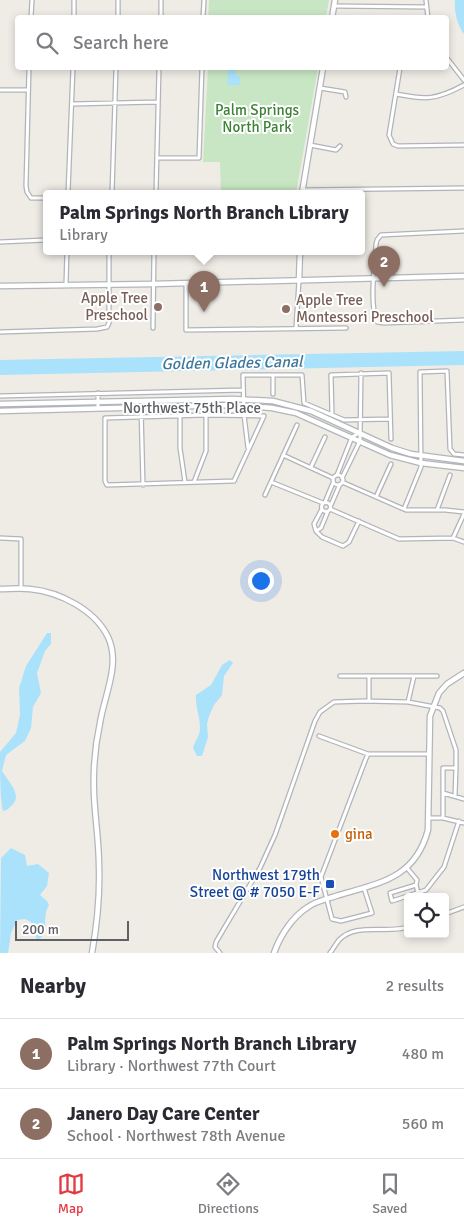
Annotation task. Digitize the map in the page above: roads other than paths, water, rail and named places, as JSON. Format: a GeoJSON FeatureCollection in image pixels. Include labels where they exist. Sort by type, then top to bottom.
{"type":"FeatureCollection","features":[{"type":"Feature","properties":{"kind":"street"},"geometry":{"type":"LineString","coordinates":[[31,15],[32,0]]}},
{"type":"Feature","properties":{"kind":"street"},"geometry":{"type":"LineString","coordinates":[[74,0],[74,15]]}},
{"type":"Feature","properties":{"kind":"street"},"geometry":{"type":"LineString","coordinates":[[118,0],[118,15]]}},
{"type":"Feature","properties":{"kind":"street"},"geometry":{"type":"LineString","coordinates":[[161,15],[162,0]]}},
{"type":"Feature","properties":{"kind":"street"},"geometry":{"type":"LineString","coordinates":[[203,15],[204,0]]}},
{"type":"Feature","properties":{"kind":"street"},"geometry":{"type":"LineString","coordinates":[[332,15],[334,0]]}},
{"type":"Feature","properties":{"kind":"street"},"geometry":{"type":"LineString","coordinates":[[426,0],[427,15]]}},
{"type":"Feature","properties":{"kind":"street"},"geometry":{"type":"LineString","coordinates":[[334,6],[426,7]]}},
{"type":"Feature","properties":{"kind":"street"},"geometry":{"type":"LineString","coordinates":[[449,61],[464,80]]}},
{"type":"Feature","properties":{"kind":"street"},"geometry":{"type":"LineString","coordinates":[[29,70],[26,186],[29,196],[43,198]]}},
{"type":"Feature","properties":{"kind":"street"},"geometry":{"type":"LineString","coordinates":[[68,190],[73,70]]}},
{"type":"Feature","properties":{"kind":"street"},"geometry":{"type":"LineString","coordinates":[[112,190],[116,70]]}},
{"type":"Feature","properties":{"kind":"street"},"geometry":{"type":"LineString","coordinates":[[156,190],[159,70]]}},
{"type":"Feature","properties":{"kind":"street"},"geometry":{"type":"LineString","coordinates":[[157,158],[199,158],[202,70]]}},
{"type":"Feature","properties":{"kind":"street"},"geometry":{"type":"LineString","coordinates":[[302,190],[323,70]]}},
{"type":"Feature","properties":{"kind":"street"},"geometry":{"type":"LineString","coordinates":[[400,70],[389,135],[393,144],[398,146],[464,145]]}},
{"type":"Feature","properties":{"kind":"street"},"geometry":{"type":"LineString","coordinates":[[396,94],[429,99],[464,86]]}},
{"type":"Feature","properties":{"kind":"street"},"geometry":{"type":"LineString","coordinates":[[320,88],[345,92],[346,97]]}},
{"type":"Feature","properties":{"kind":"street"},"geometry":{"type":"LineString","coordinates":[[0,90],[28,90]]}},
{"type":"Feature","properties":{"kind":"street"},"geometry":{"type":"LineString","coordinates":[[72,104],[158,102]]}},
{"type":"Feature","properties":{"kind":"street"},"geometry":{"type":"LineString","coordinates":[[310,145],[336,150],[340,146]]}},
{"type":"Feature","properties":{"kind":"street"},"geometry":{"type":"LineString","coordinates":[[365,190],[464,188]]}},
{"type":"Feature","properties":{"kind":"street"},"geometry":{"type":"LineString","coordinates":[[464,231],[387,233],[378,237],[374,279],[374,314],[377,322],[464,320]]}},
{"type":"Feature","properties":{"kind":"street"},"geometry":{"type":"LineString","coordinates":[[0,242],[43,240]]}},
{"type":"Feature","properties":{"kind":"street"},"geometry":{"type":"LineString","coordinates":[[66,284],[67,255]]}},
{"type":"Feature","properties":{"kind":"street"},"geometry":{"type":"LineString","coordinates":[[0,332],[97,330],[107,326],[109,323],[109,255]]}},
{"type":"Feature","properties":{"kind":"street"},"geometry":{"type":"LineString","coordinates":[[153,328],[154,255]]}},
{"type":"Feature","properties":{"kind":"street"},"geometry":{"type":"LineString","coordinates":[[296,328],[300,255]]}},
{"type":"Feature","properties":{"kind":"street"},"geometry":{"type":"LineString","coordinates":[[0,286],[464,276]]}},
{"type":"Feature","properties":{"kind":"street"},"geometry":{"type":"LineString","coordinates":[[186,283],[186,330],[346,328]]}},
{"type":"Feature","properties":{"kind":"street"},"geometry":{"type":"LineString","coordinates":[[404,509],[421,467],[420,372],[446,371],[451,452],[464,455]]}},
{"type":"Feature","properties":{"kind":"street"},"geometry":{"type":"LineString","coordinates":[[332,414],[331,375],[389,373],[391,439]]}},
{"type":"Feature","properties":{"kind":"street"},"geometry":{"type":"LineString","coordinates":[[316,531],[321,528],[360,441],[361,374]]}},
{"type":"Feature","properties":{"kind":"street"},"geometry":{"type":"LineString","coordinates":[[273,375],[273,394]]}},
{"type":"Feature","properties":{"kind":"street"},"geometry":{"type":"LineString","coordinates":[[248,449],[246,445],[243,376],[302,375],[304,403],[344,420],[390,419]]}},
{"type":"Feature","properties":{"kind":"street"},"geometry":{"type":"LineString","coordinates":[[0,396],[243,390]]}},
{"type":"Feature","properties":{"kind":"street"},"geometry":{"type":"LineString","coordinates":[[98,393],[98,408]]}},
{"type":"Feature","properties":{"kind":"street","name":"Northwest 75th Place"},"geometry":{"type":"LineString","coordinates":[[0,404],[244,399],[274,401],[298,407],[392,448],[421,456],[464,461]]}},
{"type":"Feature","properties":{"kind":"street"},"geometry":{"type":"LineString","coordinates":[[144,485],[141,408],[143,404],[153,400]]}},
{"type":"Feature","properties":{"kind":"street","name":"Northwest 75th Place"},"geometry":{"type":"LineString","coordinates":[[0,411],[244,406],[272,408],[296,413],[390,455],[421,463],[464,468]]}},
{"type":"Feature","properties":{"kind":"street"},"geometry":{"type":"LineString","coordinates":[[180,407],[180,448],[185,482]]}},
{"type":"Feature","properties":{"kind":"street"},"geometry":{"type":"LineString","coordinates":[[194,482],[206,451],[206,415]]}},
{"type":"Feature","properties":{"kind":"street"},"geometry":{"type":"LineString","coordinates":[[244,415],[264,416],[234,481],[107,485],[105,481],[105,418],[244,415]]}},
{"type":"Feature","properties":{"kind":"street"},"geometry":{"type":"LineString","coordinates":[[265,495],[297,424]]}},
{"type":"Feature","properties":{"kind":"street"},"geometry":{"type":"LineString","coordinates":[[359,433],[352,437],[314,524],[316,531],[322,537],[346,545],[359,521]]}},
{"type":"Feature","properties":{"kind":"street"},"geometry":{"type":"LineString","coordinates":[[311,467],[325,437]]}},
{"type":"Feature","properties":{"kind":"street"},"geometry":{"type":"LineString","coordinates":[[283,455],[404,509],[464,513],[453,538]]}},
{"type":"Feature","properties":{"kind":"street"},"geometry":{"type":"LineString","coordinates":[[376,497],[391,464]]}},
{"type":"Feature","properties":{"kind":"street"},"geometry":{"type":"LineString","coordinates":[[437,510],[450,475]]}},
{"type":"Feature","properties":{"kind":"street"},"geometry":{"type":"LineString","coordinates":[[335,478],[342,482]]}},
{"type":"Feature","properties":{"kind":"street"},"geometry":{"type":"LineString","coordinates":[[271,482],[324,503],[330,509]]}},
{"type":"Feature","properties":{"kind":"street"},"geometry":{"type":"LineString","coordinates":[[322,509],[330,509],[399,539],[453,538],[464,542]]}},
{"type":"Feature","properties":{"kind":"street"},"geometry":{"type":"LineString","coordinates":[[0,538],[21,539],[21,588]]}},
{"type":"Feature","properties":{"kind":"street"},"geometry":{"type":"LineString","coordinates":[[0,588],[45,591],[60,597],[81,608],[91,616],[108,638],[113,665],[100,722],[94,763],[94,794],[99,866],[98,914],[92,953]]}},
{"type":"Feature","properties":{"kind":"street"},"geometry":{"type":"LineString","coordinates":[[274,953],[285,930],[306,908],[326,899],[392,878],[414,861],[425,842],[429,818],[430,716],[439,692],[454,678],[464,673]]}},
{"type":"Feature","properties":{"kind":"street"},"geometry":{"type":"LineString","coordinates":[[340,676],[437,676]]}},
{"type":"Feature","properties":{"kind":"street"},"geometry":{"type":"LineString","coordinates":[[369,676],[369,701]]}},
{"type":"Feature","properties":{"kind":"street"},"geometry":{"type":"LineString","coordinates":[[408,702],[414,676]]}},
{"type":"Feature","properties":{"kind":"street"},"geometry":{"type":"LineString","coordinates":[[220,953],[215,947],[216,942],[260,868],[275,835],[314,721],[320,712],[334,702],[408,702],[440,708],[456,750],[455,796]]}},
{"type":"Feature","properties":{"kind":"street"},"geometry":{"type":"LineString","coordinates":[[320,736],[368,754],[429,754]]}},
{"type":"Feature","properties":{"kind":"street"},"geometry":{"type":"LineString","coordinates":[[364,888],[372,913],[341,921],[332,919],[321,875],[368,754]]}},
{"type":"Feature","properties":{"kind":"street"},"geometry":{"type":"LineString","coordinates":[[442,818],[443,768],[456,768]]}},
{"type":"Feature","properties":{"kind":"street"},"geometry":{"type":"LineString","coordinates":[[443,792],[464,798]]}},
{"type":"Feature","properties":{"kind":"street"},"geometry":{"type":"LineString","coordinates":[[429,818],[442,818],[464,823]]}},
{"type":"Feature","properties":{"kind":"street"},"geometry":{"type":"LineString","coordinates":[[407,868],[417,880],[418,893],[426,890],[444,867],[459,821]]}},
{"type":"Feature","properties":{"kind":"street"},"geometry":{"type":"LineString","coordinates":[[404,897],[392,901],[390,893],[416,885]]}},
{"type":"Feature","properties":{"kind":"street"},"geometry":{"type":"LineString","coordinates":[[449,913],[464,907]]}},
{"type":"Feature","properties":{"kind":"street"},"geometry":{"type":"LineString","coordinates":[[330,953],[340,939],[351,933],[404,928]]}},
{"type":"Feature","properties":{"kind":"water"},"geometry":{"type":"Polygon","coordinates":[[[455,0],[464,0],[464,34],[459,26],[455,0]]]}},
{"type":"Feature","properties":{"kind":"water"},"geometry":{"type":"Polygon","coordinates":[[[228,70],[236,70],[236,76],[240,76],[240,85],[227,85],[228,70]]]}},
{"type":"Feature","properties":{"kind":"water","name":"Golden Glades Canal"},"geometry":{"type":"Polygon","coordinates":[[[464,351],[464,365],[0,375],[0,360],[464,351]]]}},
{"type":"Feature","properties":{"kind":"water"},"geometry":{"type":"Polygon","coordinates":[[[47,633],[51,633],[51,644],[45,651],[37,673],[41,693],[33,707],[31,728],[25,741],[6,755],[2,771],[16,796],[13,804],[3,811],[0,752],[16,733],[20,715],[19,688],[26,666],[47,633]]]}},
{"type":"Feature","properties":{"kind":"water"},"geometry":{"type":"Polygon","coordinates":[[[230,660],[233,663],[224,676],[222,695],[214,705],[209,716],[207,724],[208,737],[202,756],[197,756],[193,748],[200,728],[196,695],[211,685],[222,665],[230,660]]]}},
{"type":"Feature","properties":{"kind":"water"},"geometry":{"type":"Polygon","coordinates":[[[11,848],[25,855],[27,866],[38,864],[49,873],[47,886],[40,895],[49,905],[45,917],[45,932],[41,938],[37,940],[31,922],[25,919],[17,920],[11,933],[8,953],[0,953],[1,858],[11,848]]]}},
{"type":"Feature","properties":{"kind":"place","name":"Janero Day Care Center"},"geometry":{"type":"Point","coordinates":[384,287]}},
{"type":"Feature","properties":{"kind":"place","name":"Apple Tree Preschool"},"geometry":{"type":"Point","coordinates":[158,307]}},
{"type":"Feature","properties":{"kind":"place","name":"Apple Tree Montessori Preschool"},"geometry":{"type":"Point","coordinates":[286,309]}},
{"type":"Feature","properties":{"kind":"place","name":"Palm Springs North Branch Library"},"geometry":{"type":"Point","coordinates":[204,312]}},
{"type":"Feature","properties":{"kind":"place","name":"gina"},"geometry":{"type":"Point","coordinates":[335,834]}},
{"type":"Feature","properties":{"kind":"place","name":"Northwest 179th Street @ # 7050 E-F"},"geometry":{"type":"Point","coordinates":[330,884]}},
{"type":"Feature","properties":{"kind":"park label","name":"Palm Springs North Park"},"geometry":{"type":"Point","coordinates":[257,118]}}]}
